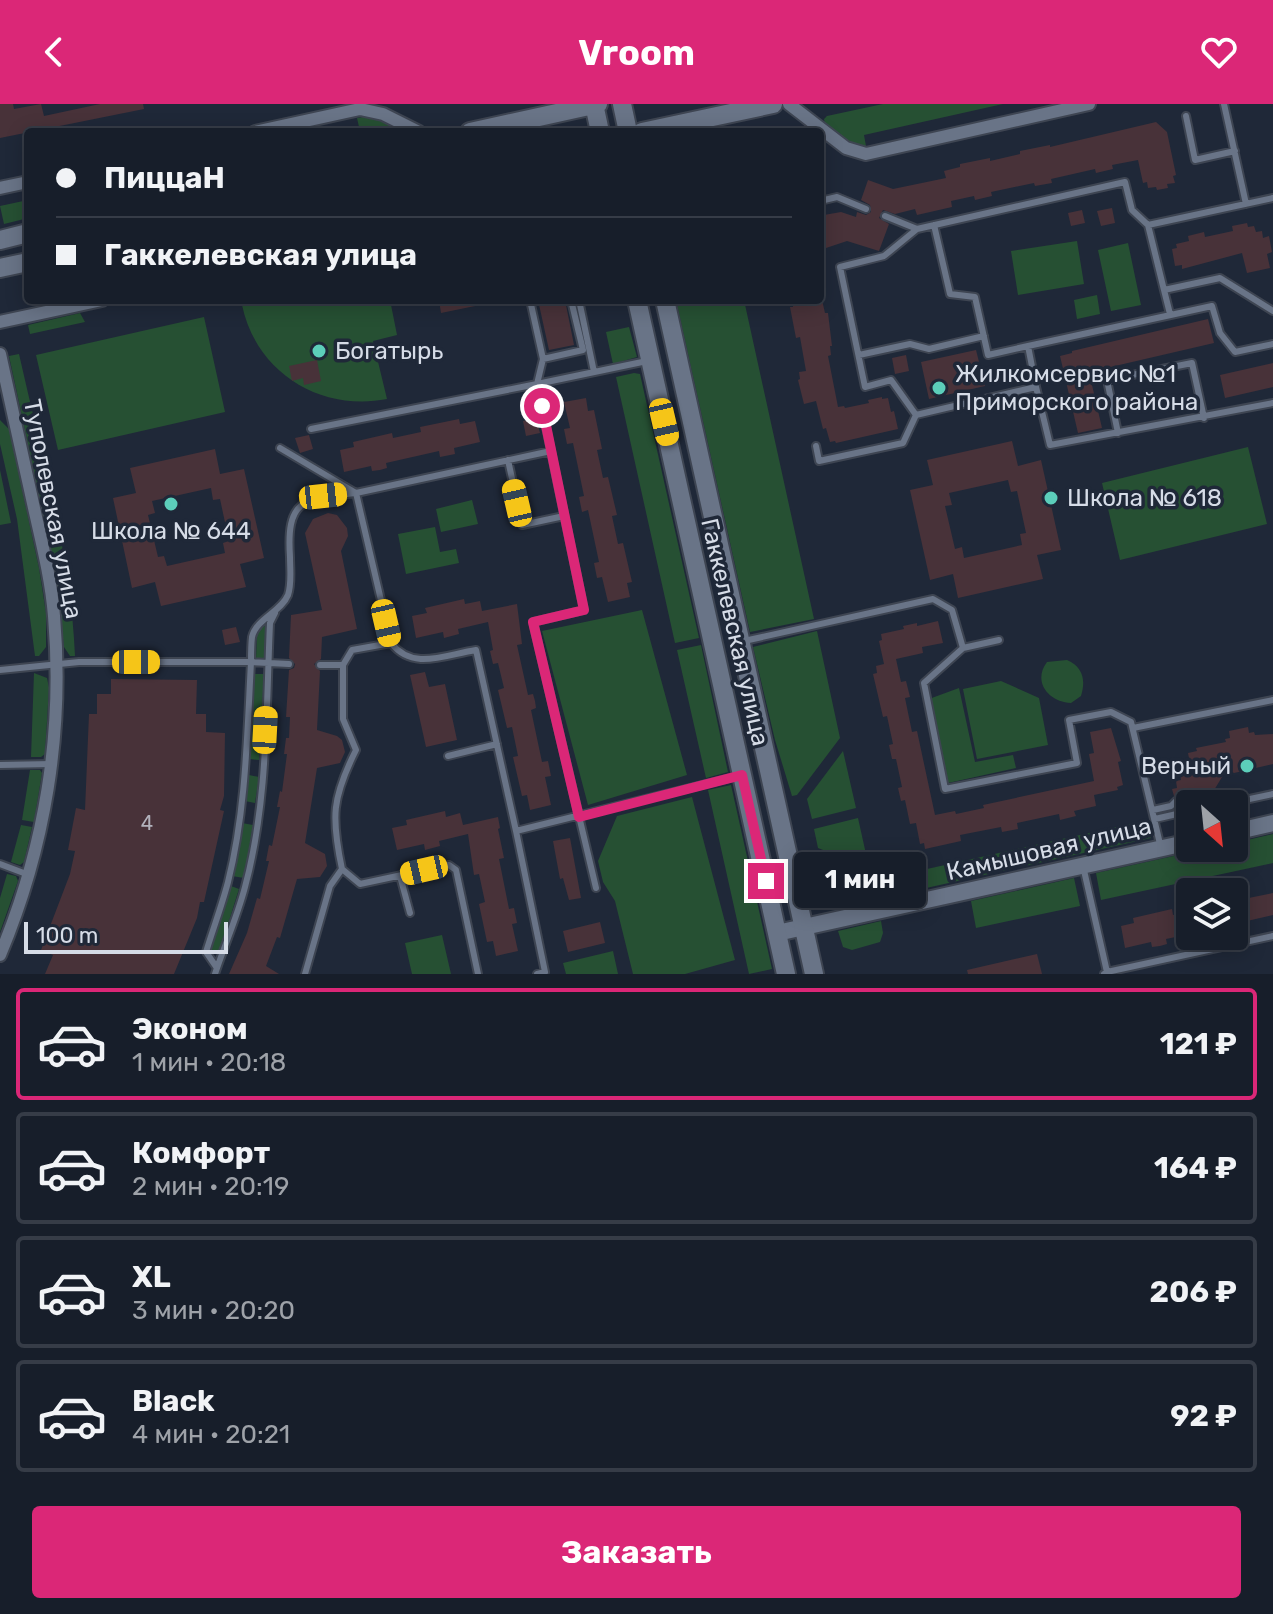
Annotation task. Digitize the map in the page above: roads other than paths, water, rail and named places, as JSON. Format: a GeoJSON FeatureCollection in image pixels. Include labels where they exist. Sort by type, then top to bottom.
{"type":"FeatureCollection","features":[{"type":"Feature","properties":{"kind":"main road"},"geometry":{"type":"LineString","coordinates":[[488,128],[596,104],[599,128]]}},
{"type":"Feature","properties":{"kind":"main road"},"geometry":{"type":"LineString","coordinates":[[622,104],[627,128]]}},
{"type":"Feature","properties":{"kind":"main road"},"geometry":{"type":"LineString","coordinates":[[661,128],[773,104]]}},
{"type":"Feature","properties":{"kind":"main road"},"geometry":{"type":"LineString","coordinates":[[0,240],[24,234]]}},
{"type":"Feature","properties":{"kind":"main road"},"geometry":{"type":"LineString","coordinates":[[0,268],[24,263]]}},
{"type":"Feature","properties":{"kind":"main road","name":"Гаккелевская улица"},"geometry":{"type":"LineString","coordinates":[[638,304],[786,974]]}},
{"type":"Feature","properties":{"kind":"main road","name":"Гаккелевская улица"},"geometry":{"type":"LineString","coordinates":[[666,304],[814,974]]}},
{"type":"Feature","properties":{"kind":"street"},"geometry":{"type":"LineString","coordinates":[[789,104],[820,128]]}},
{"type":"Feature","properties":{"kind":"street"},"geometry":{"type":"LineString","coordinates":[[824,131],[846,148],[866,154],[1089,104]]}},
{"type":"Feature","properties":{"kind":"street"},"geometry":{"type":"LineString","coordinates":[[270,128],[345,108],[371,110],[410,128]]}},
{"type":"Feature","properties":{"kind":"street"},"geometry":{"type":"LineString","coordinates":[[0,188],[24,183]]}},
{"type":"Feature","properties":{"kind":"street"},"geometry":{"type":"LineString","coordinates":[[0,322],[83,304]]}},
{"type":"Feature","properties":{"kind":"street","name":"Туполевская улица"},"geometry":{"type":"LineString","coordinates":[[0,354],[6,410],[47,566],[54,614],[56,665],[52,764],[47,800],[29,875],[0,955]]}},
{"type":"Feature","properties":{"kind":"street"},"geometry":{"type":"LineString","coordinates":[[1248,829],[1273,823]]}},
{"type":"Feature","properties":{"kind":"street","name":"Камышовая улица"},"geometry":{"type":"LineString","coordinates":[[777,933],[1176,845]]}},
{"type":"Feature","properties":{"kind":"lane"},"geometry":{"type":"LineString","coordinates":[[1224,104],[1246,204]]}},
{"type":"Feature","properties":{"kind":"lane"},"geometry":{"type":"LineString","coordinates":[[1186,116],[1195,160],[1235,151]]}},
{"type":"Feature","properties":{"kind":"lane"},"geometry":{"type":"LineString","coordinates":[[916,415],[891,380],[865,387],[840,267],[884,256],[917,229],[1125,182],[1132,210],[1148,225],[1170,314]]}},
{"type":"Feature","properties":{"kind":"lane"},"geometry":{"type":"LineString","coordinates":[[824,200],[837,197],[866,209]]}},
{"type":"Feature","properties":{"kind":"lane"},"geometry":{"type":"LineString","coordinates":[[1148,225],[1273,198]]}},
{"type":"Feature","properties":{"kind":"lane"},"geometry":{"type":"LineString","coordinates":[[885,216],[917,229]]}},
{"type":"Feature","properties":{"kind":"lane"},"geometry":{"type":"LineString","coordinates":[[934,225],[950,294],[975,297],[988,355],[1212,306],[1220,333],[1235,352],[1273,344]]}},
{"type":"Feature","properties":{"kind":"lane"},"geometry":{"type":"LineString","coordinates":[[1164,290],[1220,278],[1273,311]]}},
{"type":"Feature","properties":{"kind":"lane"},"geometry":{"type":"LineString","coordinates":[[531,304],[543,359],[537,384],[584,610],[533,622],[596,888]]}},
{"type":"Feature","properties":{"kind":"lane"},"geometry":{"type":"LineString","coordinates":[[543,359],[583,350],[572,304]]}},
{"type":"Feature","properties":{"kind":"lane"},"geometry":{"type":"LineString","coordinates":[[580,304],[594,372]]}},
{"type":"Feature","properties":{"kind":"lane"},"geometry":{"type":"LineString","coordinates":[[859,355],[910,344],[929,349],[984,336]]}},
{"type":"Feature","properties":{"kind":"lane"},"geometry":{"type":"LineString","coordinates":[[1028,346],[1050,445],[1273,403]]}},
{"type":"Feature","properties":{"kind":"lane"},"geometry":{"type":"LineString","coordinates":[[311,429],[650,360]]}},
{"type":"Feature","properties":{"kind":"lane"},"geometry":{"type":"LineString","coordinates":[[1118,433],[1107,380],[1192,363],[1204,418]]}},
{"type":"Feature","properties":{"kind":"lane"},"geometry":{"type":"LineString","coordinates":[[916,415],[1036,387]]}},
{"type":"Feature","properties":{"kind":"lane"},"geometry":{"type":"LineString","coordinates":[[816,446],[819,461],[903,443],[916,415]]}},
{"type":"Feature","properties":{"kind":"lane"},"geometry":{"type":"LineString","coordinates":[[280,448],[356,493],[391,643],[399,653],[413,661],[476,650],[545,973],[537,974]]}},
{"type":"Feature","properties":{"kind":"lane"},"geometry":{"type":"LineString","coordinates":[[216,971],[246,886],[263,774],[270,623],[289,593],[288,528],[296,510],[316,499],[551,451]]}},
{"type":"Feature","properties":{"kind":"lane"},"geometry":{"type":"LineString","coordinates":[[508,460],[522,525],[564,516]]}},
{"type":"Feature","properties":{"kind":"lane"},"geometry":{"type":"LineString","coordinates":[[740,642],[933,599],[952,610],[963,648]]}},
{"type":"Feature","properties":{"kind":"lane"},"geometry":{"type":"LineString","coordinates":[[216,971],[206,952],[228,881],[246,772],[252,637],[256,628],[275,613]]}},
{"type":"Feature","properties":{"kind":"lane"},"geometry":{"type":"LineString","coordinates":[[999,640],[963,648],[924,683],[945,789],[1077,763],[1069,720],[1111,712],[1131,722],[1161,848]]}},
{"type":"Feature","properties":{"kind":"lane"},"geometry":{"type":"LineString","coordinates":[[391,643],[352,650],[343,665],[343,719],[356,750],[339,783],[334,829],[342,869],[360,884],[449,865],[456,870],[478,974]]}},
{"type":"Feature","properties":{"kind":"lane"},"geometry":{"type":"LineString","coordinates":[[0,670],[79,662],[289,664]]}},
{"type":"Feature","properties":{"kind":"lane"},"geometry":{"type":"LineString","coordinates":[[320,665],[343,665]]}},
{"type":"Feature","properties":{"kind":"lane"},"geometry":{"type":"LineString","coordinates":[[1133,728],[1273,700]]}},
{"type":"Feature","properties":{"kind":"lane"},"geometry":{"type":"LineString","coordinates":[[448,756],[497,744]]}},
{"type":"Feature","properties":{"kind":"lane"},"geometry":{"type":"LineString","coordinates":[[0,765],[52,764]]}},
{"type":"Feature","properties":{"kind":"lane"},"geometry":{"type":"LineString","coordinates":[[246,772],[263,774]]}},
{"type":"Feature","properties":{"kind":"lane"},"geometry":{"type":"LineString","coordinates":[[516,831],[742,775]]}},
{"type":"Feature","properties":{"kind":"lane"},"geometry":{"type":"LineString","coordinates":[[1248,799],[1273,794]]}},
{"type":"Feature","properties":{"kind":"lane"},"geometry":{"type":"LineString","coordinates":[[1153,810],[1171,806],[1176,801]]}},
{"type":"Feature","properties":{"kind":"lane"},"geometry":{"type":"LineString","coordinates":[[1155,819],[1176,814]]}},
{"type":"Feature","properties":{"kind":"lane"},"geometry":{"type":"LineString","coordinates":[[239,816],[257,819]]}},
{"type":"Feature","properties":{"kind":"lane"},"geometry":{"type":"LineString","coordinates":[[0,864],[29,875]]}},
{"type":"Feature","properties":{"kind":"lane"},"geometry":{"type":"LineString","coordinates":[[1083,866],[1106,973],[1273,936]]}},
{"type":"Feature","properties":{"kind":"lane"},"geometry":{"type":"LineString","coordinates":[[305,974],[330,886],[342,869]]}},
{"type":"Feature","properties":{"kind":"lane"},"geometry":{"type":"LineString","coordinates":[[400,876],[410,913]]}},
{"type":"Feature","properties":{"kind":"lane"},"geometry":{"type":"LineString","coordinates":[[877,876],[885,909]]}},
{"type":"Feature","properties":{"kind":"lane"},"geometry":{"type":"LineString","coordinates":[[228,881],[246,886]]}},
{"type":"Feature","properties":{"kind":"place","name":"Богатырь"},"geometry":{"type":"Point","coordinates":[319,351]}},
{"type":"Feature","properties":{"kind":"place","name":"Жилкомсервис №1 Приморского района"},"geometry":{"type":"Point","coordinates":[939,388]}},
{"type":"Feature","properties":{"kind":"place","name":"Школа № 618"},"geometry":{"type":"Point","coordinates":[1051,498]}},
{"type":"Feature","properties":{"kind":"place","name":"Школа № 644"},"geometry":{"type":"Point","coordinates":[171,504]}},
{"type":"Feature","properties":{"kind":"place","name":"Верный"},"geometry":{"type":"Point","coordinates":[1247,766]}}]}
